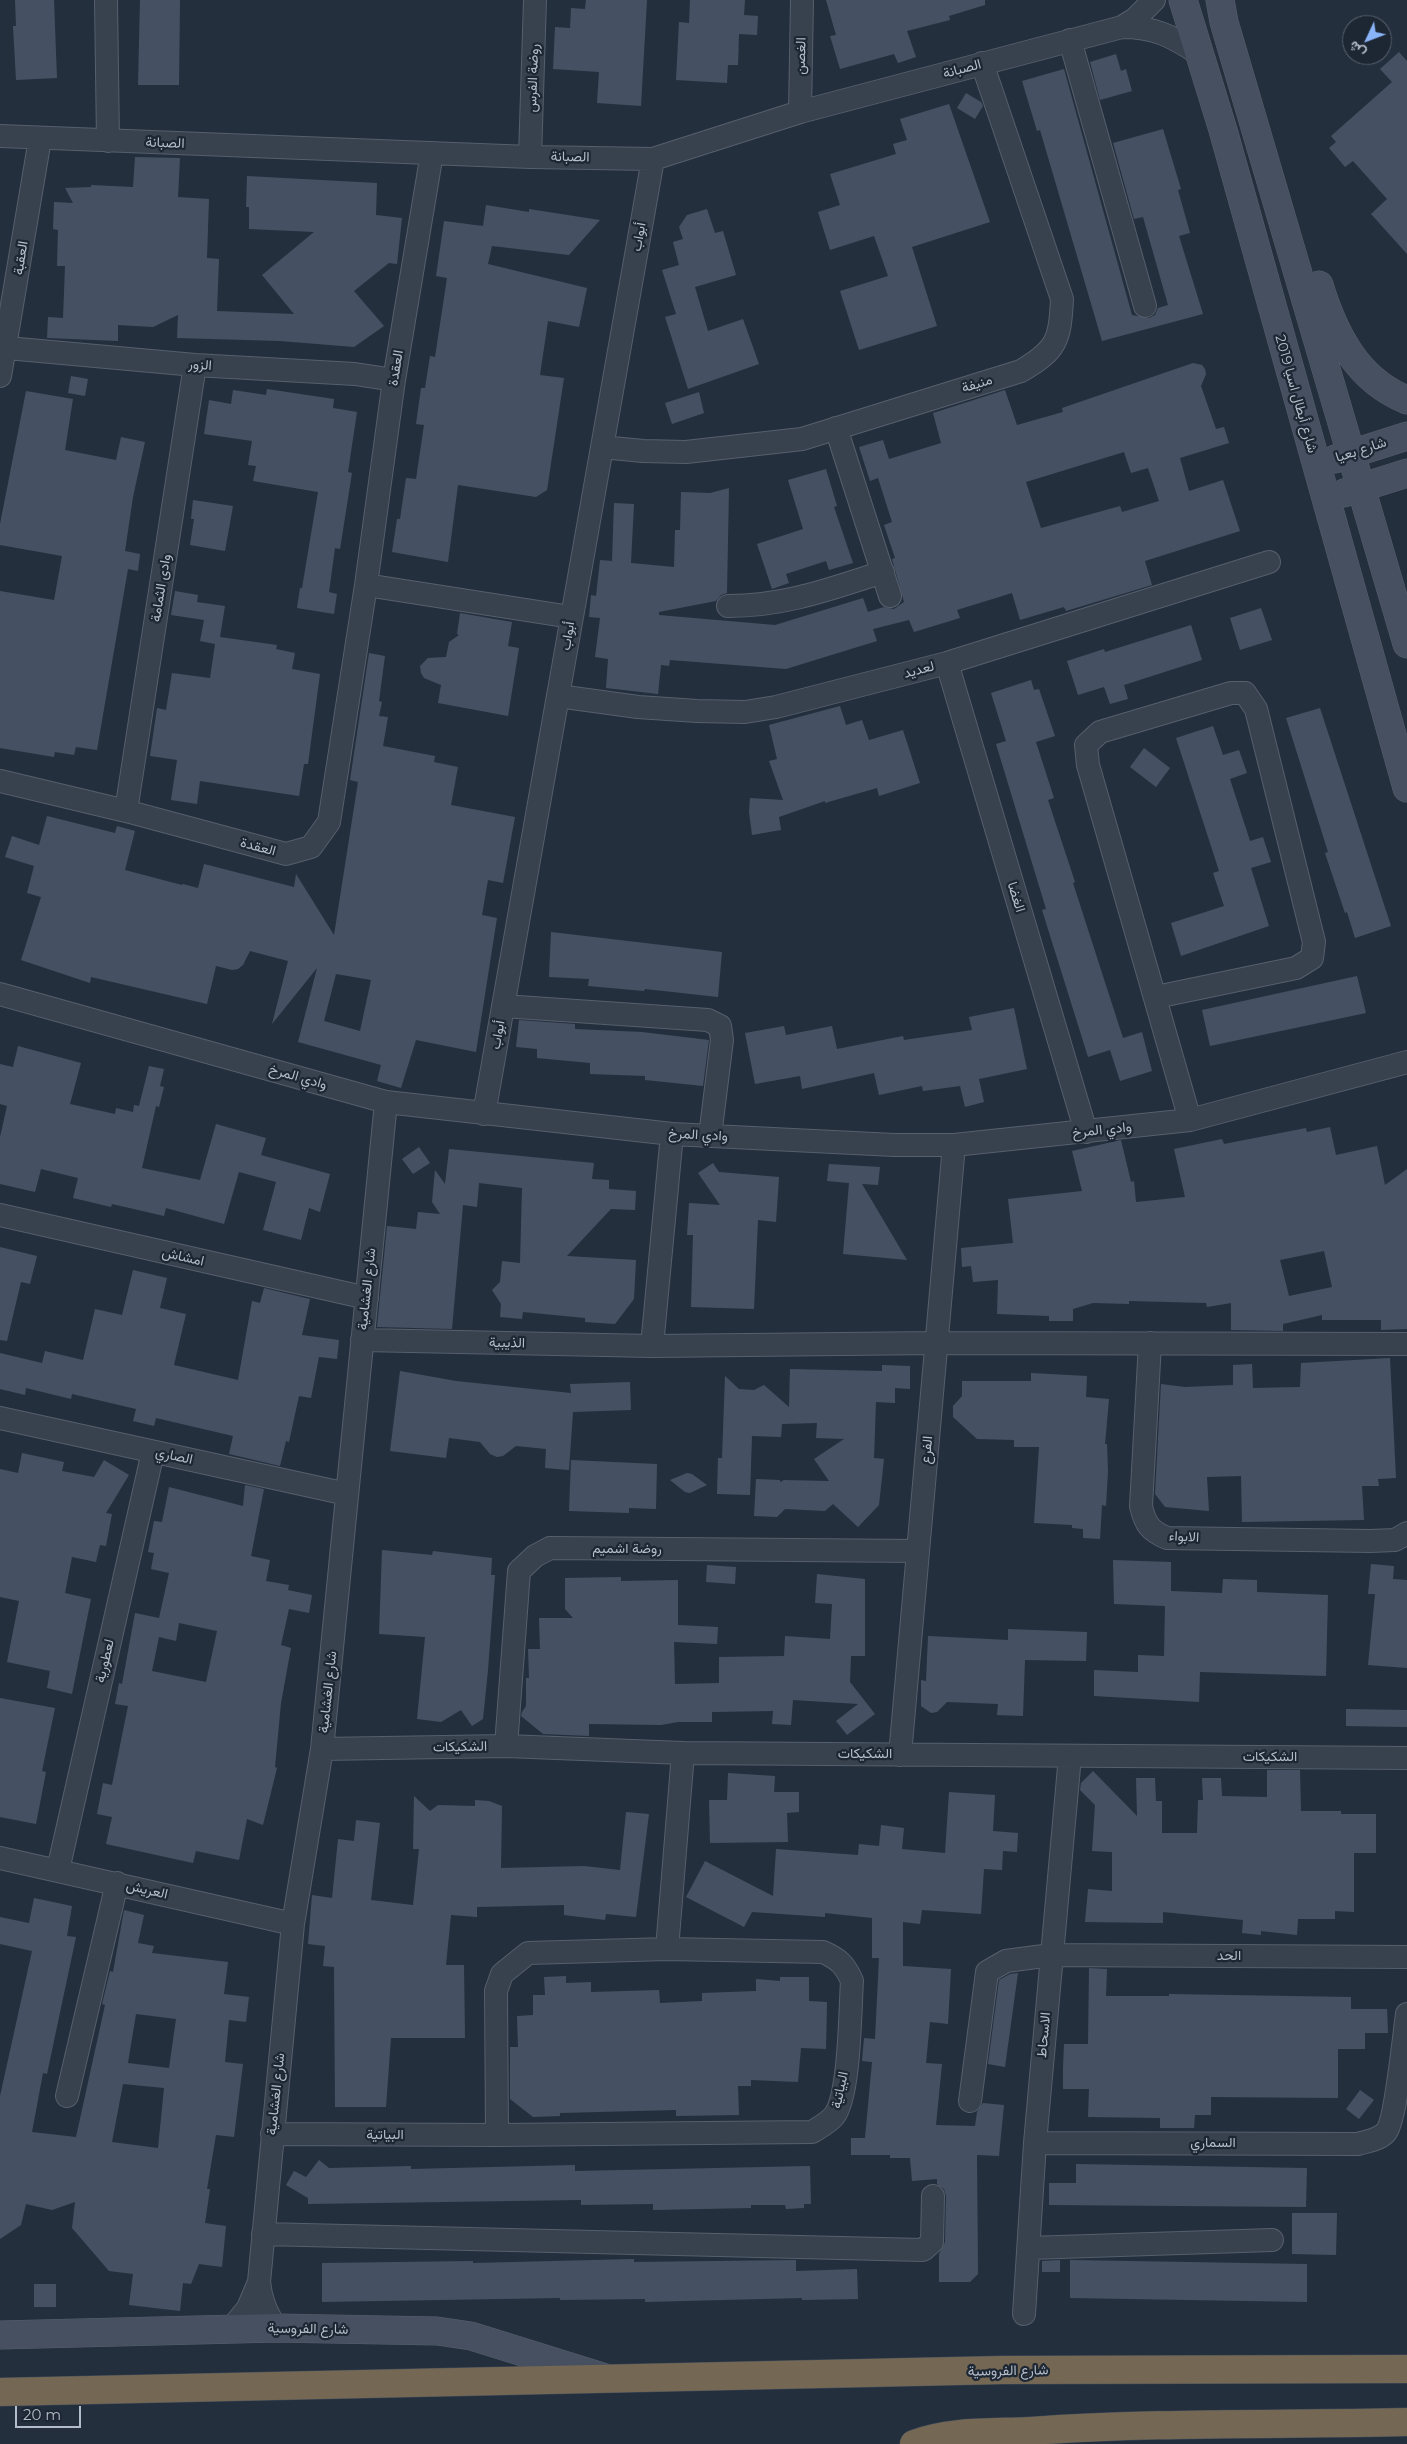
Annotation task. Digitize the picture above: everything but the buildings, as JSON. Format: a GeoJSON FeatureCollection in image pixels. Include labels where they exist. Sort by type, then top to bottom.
{"type":"FeatureCollection","features":[{"type":"Feature","properties":{"kind":"highway","name":"شارع الفروسية"},"geometry":{"type":"LineString","coordinates":[[0,2392],[1003,2370],[1407,2369]]}},
{"type":"Feature","properties":{"kind":"highway"},"geometry":{"type":"LineString","coordinates":[[914,2444],[938,2437],[964,2434],[1113,2425],[1291,2425],[1407,2422]]}},
{"type":"Feature","properties":{"kind":"main road","name":"شارع أبطال اسيا 2019"},"geometry":{"type":"LineString","coordinates":[[1183,0],[1222,130],[1407,788]]}},
{"type":"Feature","properties":{"kind":"main road"},"geometry":{"type":"LineString","coordinates":[[1222,11],[1254,73],[1325,305],[1347,352],[1368,376],[1394,395],[1407,400]]}},
{"type":"Feature","properties":{"kind":"main road"},"geometry":{"type":"LineString","coordinates":[[1222,11],[1407,644]]}},
{"type":"Feature","properties":{"kind":"main road","name":"شارع بعيا"},"geometry":{"type":"LineString","coordinates":[[1316,465],[1407,436]]}},
{"type":"Feature","properties":{"kind":"main road"},"geometry":{"type":"LineString","coordinates":[[1326,499],[1407,473]]}},
{"type":"Feature","properties":{"kind":"main road"},"geometry":{"type":"LineString","coordinates":[[1407,591],[1407,618]]}},
{"type":"Feature","properties":{"kind":"main road","name":"شارع الفروسية"},"geometry":{"type":"LineString","coordinates":[[0,2335],[276,2328],[437,2331],[472,2336],[610,2379]]}},
{"type":"Feature","properties":{"kind":"street"},"geometry":{"type":"LineString","coordinates":[[106,0],[108,141]]}},
{"type":"Feature","properties":{"kind":"street","name":"روضة الفرس"},"geometry":{"type":"LineString","coordinates":[[530,157],[535,0]]}},
{"type":"Feature","properties":{"kind":"street","name":"الغصن"},"geometry":{"type":"LineString","coordinates":[[800,112],[802,0]]}},
{"type":"Feature","properties":{"kind":"street","name":"الصبانة"},"geometry":{"type":"LineString","coordinates":[[0,136],[530,157],[653,158],[800,112],[1122,26],[1135,19],[1154,0]]}},
{"type":"Feature","properties":{"kind":"street","name":"الصبانة"},"geometry":{"type":"LineString","coordinates":[[1122,26],[1152,29],[1166,34],[1198,53]]}},
{"type":"Feature","properties":{"kind":"street"},"geometry":{"type":"LineString","coordinates":[[1070,40],[1145,306]]}},
{"type":"Feature","properties":{"kind":"street","name":"منيفة"},"geometry":{"type":"LineString","coordinates":[[602,447],[643,451],[724,449],[802,439],[1021,371],[1051,350],[1058,336],[1062,299],[982,63]]}},
{"type":"Feature","properties":{"kind":"street","name":"العقبة"},"geometry":{"type":"LineString","coordinates":[[0,376],[40,139]]}},
{"type":"Feature","properties":{"kind":"street","name":"العقدة"},"geometry":{"type":"LineString","coordinates":[[0,781],[126,811],[286,854],[311,847],[329,822],[366,585],[394,380],[432,153]]}},
{"type":"Feature","properties":{"kind":"street","name":"أبواب"},"geometry":{"type":"LineString","coordinates":[[484,1114],[653,158]]}},
{"type":"Feature","properties":{"kind":"street","name":"الزور"},"geometry":{"type":"LineString","coordinates":[[6,348],[195,365],[355,374],[394,380]]}},
{"type":"Feature","properties":{"kind":"street","name":"وادى الثمامة"},"geometry":{"type":"LineString","coordinates":[[126,811],[195,365]]}},
{"type":"Feature","properties":{"kind":"street"},"geometry":{"type":"LineString","coordinates":[[836,428],[890,596]]}},
{"type":"Feature","properties":{"kind":"street","name":"لعديد"},"geometry":{"type":"LineString","coordinates":[[558,696],[638,707],[745,712],[776,707],[947,663],[1269,562]]}},
{"type":"Feature","properties":{"kind":"street"},"geometry":{"type":"LineString","coordinates":[[728,606],[756,606],[785,602],[883,572]]}},
{"type":"Feature","properties":{"kind":"street"},"geometry":{"type":"LineString","coordinates":[[366,585],[571,617]]}},
{"type":"Feature","properties":{"kind":"street","name":"الغضا"},"geometry":{"type":"LineString","coordinates":[[947,663],[1086,1132]]}},
{"type":"Feature","properties":{"kind":"street"},"geometry":{"type":"LineString","coordinates":[[1156,997],[1296,968],[1312,958],[1314,942],[1256,709],[1245,693],[1231,693],[1100,732],[1086,745],[1088,764],[1190,1120]]}},
{"type":"Feature","properties":{"kind":"street","name":"وادي المرخ"},"geometry":{"type":"LineString","coordinates":[[0,994],[386,1102],[672,1134],[710,1136],[954,1146],[1190,1120],[1406,1064]]}},
{"type":"Feature","properties":{"kind":"street"},"geometry":{"type":"LineString","coordinates":[[503,1006],[708,1020],[720,1026],[722,1040],[710,1136]]}},
{"type":"Feature","properties":{"kind":"street","name":"شارع الغشامية"},"geometry":{"type":"LineString","coordinates":[[276,2328],[265,2311],[260,2296],[259,2282],[263,2234],[293,1924],[322,1749],[386,1102]]}},
{"type":"Feature","properties":{"kind":"street"},"geometry":{"type":"LineString","coordinates":[[652,1346],[672,1134]]}},
{"type":"Feature","properties":{"kind":"street","name":"الفرع"},"geometry":{"type":"LineString","coordinates":[[900,1755],[954,1146]]}},
{"type":"Feature","properties":{"kind":"street","name":"امشاش"},"geometry":{"type":"LineString","coordinates":[[0,1215],[366,1298]]}},
{"type":"Feature","properties":{"kind":"street","name":"الذيبية"},"geometry":{"type":"LineString","coordinates":[[362,1340],[652,1346],[936,1343]]}},
{"type":"Feature","properties":{"kind":"street"},"geometry":{"type":"LineString","coordinates":[[936,1343],[1407,1344]]}},
{"type":"Feature","properties":{"kind":"street","name":"الابواء"},"geometry":{"type":"LineString","coordinates":[[1150,1343],[1141,1506],[1144,1521],[1153,1532],[1167,1538],[1370,1541],[1395,1540],[1407,1533]]}},
{"type":"Feature","properties":{"kind":"street","name":"الصاري"},"geometry":{"type":"LineString","coordinates":[[0,1418],[347,1494]]}},
{"type":"Feature","properties":{"kind":"street","name":"لعطورية"},"geometry":{"type":"LineString","coordinates":[[58,1870],[153,1452]]}},
{"type":"Feature","properties":{"kind":"street","name":"روضة اشميم"},"geometry":{"type":"LineString","coordinates":[[506,1746],[519,1571],[535,1556],[550,1548],[918,1551]]}},
{"type":"Feature","properties":{"kind":"street","name":"الشكيكات"},"geometry":{"type":"LineString","coordinates":[[322,1749],[506,1746],[683,1754],[1407,1758]]}},
{"type":"Feature","properties":{"kind":"street"},"geometry":{"type":"LineString","coordinates":[[666,1950],[683,1754]]}},
{"type":"Feature","properties":{"kind":"street","name":"الاسحاط"},"geometry":{"type":"LineString","coordinates":[[1024,2314],[1035,2143],[1070,1756]]}},
{"type":"Feature","properties":{"kind":"street","name":"العريش"},"geometry":{"type":"LineString","coordinates":[[0,1858],[293,1924]]}},
{"type":"Feature","properties":{"kind":"street"},"geometry":{"type":"LineString","coordinates":[[67,2096],[117,1883]]}},
{"type":"Feature","properties":{"kind":"street","name":"البياتية"},"geometry":{"type":"LineString","coordinates":[[272,2134],[497,2135],[812,2132],[824,2125],[835,2115],[844,2087],[852,1981],[838,1958],[823,1952],[666,1950],[528,1953],[502,1974],[496,1991],[497,2135]]}},
{"type":"Feature","properties":{"kind":"street","name":"الحد"},"geometry":{"type":"LineString","coordinates":[[970,2101],[987,1972],[1006,1961],[1051,1955],[1407,1957]]}},
{"type":"Feature","properties":{"kind":"street","name":"السماري"},"geometry":{"type":"LineString","coordinates":[[1035,2143],[1358,2144],[1376,2139],[1387,2131],[1394,2105],[1407,2014]]}},
{"type":"Feature","properties":{"kind":"street"},"geometry":{"type":"LineString","coordinates":[[263,2234],[923,2250],[932,2242],[933,2196]]}},
{"type":"Feature","properties":{"kind":"street"},"geometry":{"type":"LineString","coordinates":[[1028,2248],[1272,2240]]}},
{"type":"Feature","properties":{"kind":"street","name":"شارع الغشامية"},"geometry":{"type":"LineString","coordinates":[[230,2329],[248,2308],[259,2282]]}}]}
